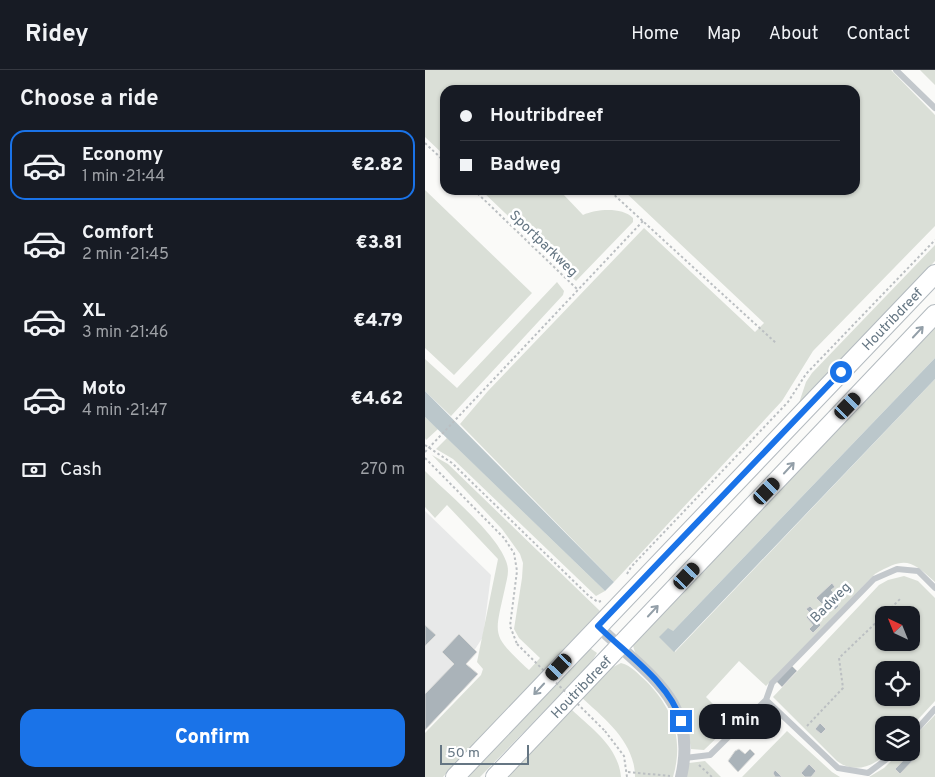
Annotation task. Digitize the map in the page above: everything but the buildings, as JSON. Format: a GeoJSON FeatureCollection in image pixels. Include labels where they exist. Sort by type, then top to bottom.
{"type":"FeatureCollection","features":[{"type":"Feature","properties":{"kind":"main road","name":"Houtribdreef"},"geometry":{"type":"LineString","coordinates":[[455,777],[935,274]]}},
{"type":"Feature","properties":{"kind":"main road","name":"Houtribdreef"},"geometry":{"type":"LineString","coordinates":[[495,777],[935,314]]}},
{"type":"Feature","properties":{"kind":"street"},"geometry":{"type":"LineString","coordinates":[[598,626],[666,690],[677,707],[685,735],[688,758],[677,777]]}},
{"type":"Feature","properties":{"kind":"lane"},"geometry":{"type":"LineString","coordinates":[[896,70],[935,108]]}},
{"type":"Feature","properties":{"kind":"lane","name":"Badweg"},"geometry":{"type":"LineString","coordinates":[[688,758],[710,755],[766,700],[772,683],[874,579],[897,569],[918,571],[935,588]]}},
{"type":"Feature","properties":{"kind":"lane"},"geometry":{"type":"LineString","coordinates":[[766,700],[837,768],[869,772],[884,761]]}},
{"type":"Feature","properties":{"kind":"lane"},"geometry":{"type":"LineString","coordinates":[[920,726],[935,709]]}},
{"type":"Feature","properties":{"kind":"path"},"geometry":{"type":"LineString","coordinates":[[425,143],[440,157]]}},
{"type":"Feature","properties":{"kind":"path","name":"Sportparkweg"},"geometry":{"type":"LineString","coordinates":[[479,195],[578,290]]}},
{"type":"Feature","properties":{"kind":"path"},"geometry":{"type":"LineString","coordinates":[[614,195],[776,343]]}},
{"type":"Feature","properties":{"kind":"path"},"geometry":{"type":"LineString","coordinates":[[425,452],[643,221]]}},
{"type":"Feature","properties":{"kind":"path"},"geometry":{"type":"LineString","coordinates":[[626,576],[631,567],[789,402],[807,374],[935,240]]}},
{"type":"Feature","properties":{"kind":"path"},"geometry":{"type":"LineString","coordinates":[[425,446],[452,463],[589,596],[598,602],[607,600]]}},
{"type":"Feature","properties":{"kind":"path"},"geometry":{"type":"LineString","coordinates":[[425,458],[504,538],[514,553],[517,571],[510,626],[517,644],[605,731],[624,756],[628,772],[627,777]]}},
{"type":"Feature","properties":{"kind":"path"},"geometry":{"type":"LineString","coordinates":[[893,606],[900,599]]}},
{"type":"Feature","properties":{"kind":"path"},"geometry":{"type":"LineString","coordinates":[[807,727],[843,688],[839,658],[875,624]]}},
{"type":"Feature","properties":{"kind":"path"},"geometry":{"type":"LineString","coordinates":[[688,758],[712,777]]}},
{"type":"Feature","properties":{"kind":"path"},"geometry":{"type":"LineString","coordinates":[[628,772],[677,777]]}},
{"type":"Feature","properties":{"kind":"shaded area"},"geometry":{"type":"Polygon","coordinates":[[[425,70],[891,70],[935,115],[935,226],[813,351],[782,401],[614,582],[460,424],[488,391],[644,228],[755,332],[764,323],[628,195],[860,195],[860,85],[440,85],[440,151],[425,137],[425,70]]]}},
{"type":"Feature","properties":{"kind":"shaded area"},"geometry":{"type":"Polygon","coordinates":[[[920,70],[935,70],[935,85],[920,70]]]}},
{"type":"Feature","properties":{"kind":"shaded area"},"geometry":{"type":"Polygon","coordinates":[[[425,190],[532,293],[454,375],[425,348],[425,190]]]}},
{"type":"Feature","properties":{"kind":"shaded area"},"geometry":{"type":"Polygon","coordinates":[[[486,195],[564,195],[583,215],[595,211],[609,210],[623,212],[633,218],[633,222],[576,281],[486,195]]]}},
{"type":"Feature","properties":{"kind":"shaded area"},"geometry":{"type":"Polygon","coordinates":[[[935,245],[935,261],[799,403],[806,382],[812,373],[935,245]]]}},
{"type":"Feature","properties":{"kind":"shaded area"},"geometry":{"type":"Polygon","coordinates":[[[557,282],[564,291],[563,295],[451,416],[425,391],[425,359],[457,388],[557,282]]]}},
{"type":"Feature","properties":{"kind":"shaded area"},"geometry":{"type":"Polygon","coordinates":[[[935,327],[935,358],[673,631],[675,652],[935,379],[935,582],[919,569],[907,563],[894,565],[875,574],[766,686],[739,661],[706,697],[732,723],[704,750],[691,749],[686,722],[679,703],[670,691],[643,664],[634,650],[633,643],[935,327]]]}},
{"type":"Feature","properties":{"kind":"shaded area"},"geometry":{"type":"Polygon","coordinates":[[[935,358],[935,379],[674,652],[659,637],[668,628],[673,631],[935,358]]]}},
{"type":"Feature","properties":{"kind":"shaded area"},"geometry":{"type":"Polygon","coordinates":[[[425,391],[614,582],[605,591],[425,417],[425,391]]]}},
{"type":"Feature","properties":{"kind":"shaded area"},"geometry":{"type":"Polygon","coordinates":[[[425,417],[438,429],[426,440],[425,438],[425,417]]]}},
{"type":"Feature","properties":{"kind":"shaded area"},"geometry":{"type":"Polygon","coordinates":[[[447,438],[605,591],[596,596],[453,459],[436,449],[447,438]]]}},
{"type":"Feature","properties":{"kind":"shaded area"},"geometry":{"type":"Polygon","coordinates":[[[432,455],[448,464],[600,611],[443,777],[425,777],[425,733],[481,675],[483,669],[477,662],[498,559],[447,505],[435,518],[425,507],[425,471],[482,526],[501,550],[506,561],[508,574],[498,626],[502,641],[529,670],[540,658],[519,638],[514,629],[522,578],[523,563],[520,554],[502,529],[432,455]]]}},
{"type":"Feature","properties":{"kind":"shaded area"},"geometry":{"type":"Polygon","coordinates":[[[425,511],[491,575],[483,637],[425,725],[425,511]]]}},
{"type":"Feature","properties":{"kind":"shaded area"},"geometry":{"type":"Polygon","coordinates":[[[904,576],[918,581],[935,598],[935,701],[920,717],[875,716],[875,761],[878,761],[857,768],[843,765],[837,761],[773,697],[879,585],[888,580],[904,576]]]}},
{"type":"Feature","properties":{"kind":"shaded area"},"geometry":{"type":"Polygon","coordinates":[[[590,648],[597,653],[591,663],[480,777],[466,777],[590,648]]]}},
{"type":"Feature","properties":{"kind":"shaded area"},"geometry":{"type":"Polygon","coordinates":[[[621,663],[632,668],[646,681],[663,702],[669,713],[674,725],[677,750],[673,777],[635,777],[634,764],[624,742],[609,723],[581,697],[609,669],[621,663]]]}},
{"type":"Feature","properties":{"kind":"shaded area"},"geometry":{"type":"Polygon","coordinates":[[[571,709],[609,747],[619,766],[621,777],[505,777],[571,709]]]}},
{"type":"Feature","properties":{"kind":"shaded area"},"geometry":{"type":"Polygon","coordinates":[[[935,715],[935,777],[869,777],[884,768],[891,761],[920,761],[920,731],[935,715]]]}},
{"type":"Feature","properties":{"kind":"shaded area"},"geometry":{"type":"Polygon","coordinates":[[[787,731],[832,772],[840,777],[742,777],[787,731]]]}},
{"type":"Feature","properties":{"kind":"shaded area"},"geometry":{"type":"Polygon","coordinates":[[[705,761],[721,777],[686,777],[689,763],[705,761]]]}},
{"type":"Feature","properties":{"kind":"route"},"geometry":{"type":"LineString","coordinates":[[681,721],[677,707],[666,690],[598,626],[841,372]]}}]}
